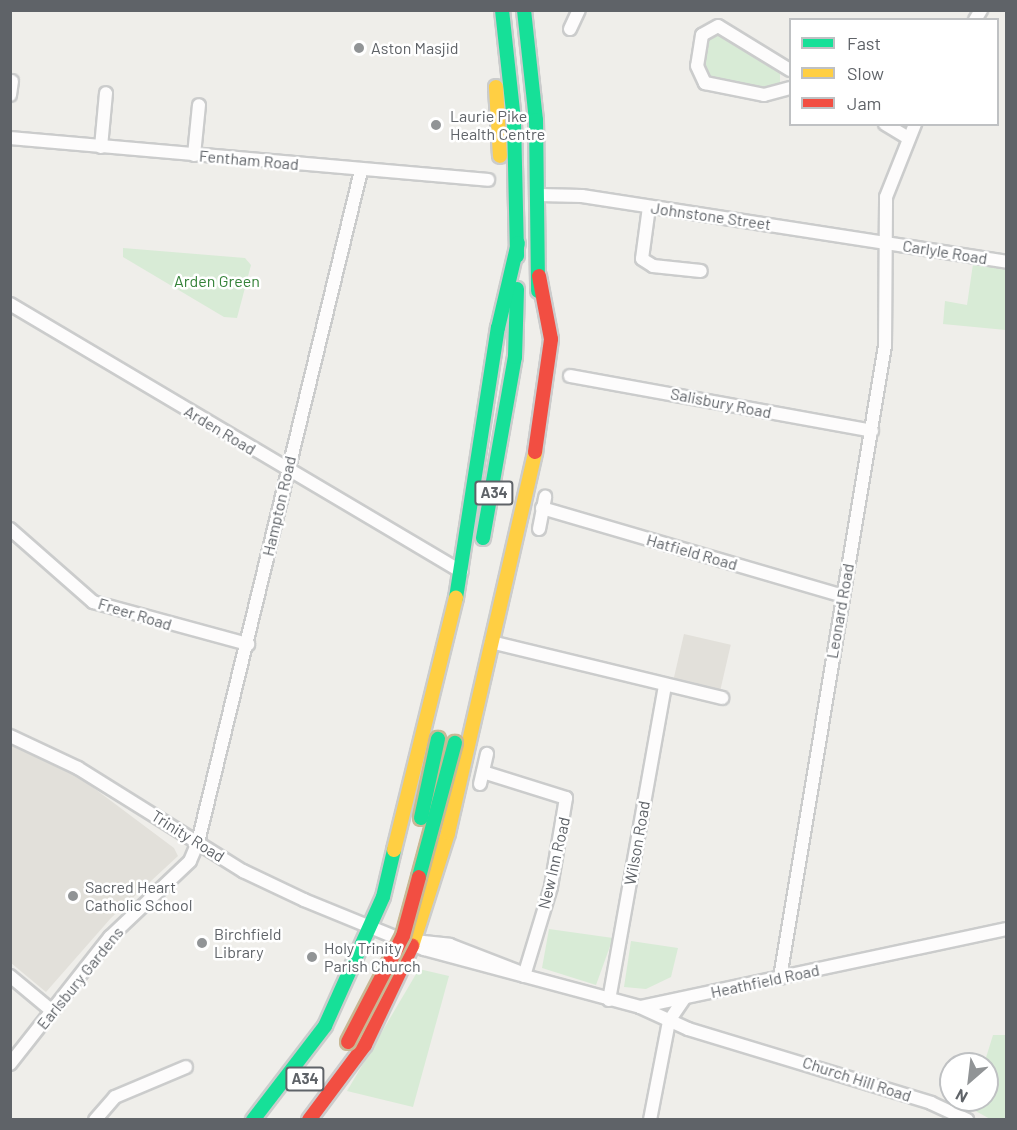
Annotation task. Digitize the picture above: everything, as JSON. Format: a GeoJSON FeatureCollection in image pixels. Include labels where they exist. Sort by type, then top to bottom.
{"type":"FeatureCollection","features":[{"type":"Feature","properties":{"kind":"highway"},"geometry":{"type":"LineString","coordinates":[[489,10],[501,169],[517,208]]}},
{"type":"Feature","properties":{"kind":"highway","name":"A34"},"geometry":{"type":"LineString","coordinates":[[272,1119],[342,1039],[399,902],[496,484],[515,357],[518,243],[502,10]]}},
{"type":"Feature","properties":{"kind":"highway","name":"A34"},"geometry":{"type":"LineString","coordinates":[[292,1119],[403,936],[455,743],[527,428],[539,276],[539,195],[536,120],[524,10]]}},
{"type":"Feature","properties":{"kind":"highway"},"geometry":{"type":"LineString","coordinates":[[536,120],[547,83],[537,10]]}},
{"type":"Feature","properties":{"kind":"highway"},"geometry":{"type":"LineString","coordinates":[[376,928],[401,834],[462,572],[498,328],[518,243]]}},
{"type":"Feature","properties":{"kind":"highway"},"geometry":{"type":"LineString","coordinates":[[309,1119],[364,1045],[410,940],[434,877],[539,434],[550,339],[539,276]]}},
{"type":"Feature","properties":{"kind":"highway"},"geometry":{"type":"LineString","coordinates":[[253,1119],[325,1026],[376,928],[390,908],[434,877]]}},
{"type":"Feature","properties":{"kind":"highway"},"geometry":{"type":"LineString","coordinates":[[325,1026],[379,989],[410,940]]}},
{"type":"Feature","properties":{"kind":"street"},"geometry":{"type":"LineString","coordinates":[[570,29],[579,10]]}},
{"type":"Feature","properties":{"kind":"street"},"geometry":{"type":"LineString","coordinates":[[789,69],[718,26],[702,35],[697,66],[705,83],[764,95],[789,88]]}},
{"type":"Feature","properties":{"kind":"street"},"geometry":{"type":"LineString","coordinates":[[10,95],[12,81]]}},
{"type":"Feature","properties":{"kind":"street"},"geometry":{"type":"LineString","coordinates":[[101,147],[106,93]]}},
{"type":"Feature","properties":{"kind":"street"},"geometry":{"type":"LineString","coordinates":[[194,155],[199,105]]}},
{"type":"Feature","properties":{"kind":"street"},"geometry":{"type":"LineString","coordinates":[[888,126],[908,138]]}},
{"type":"Feature","properties":{"kind":"street","name":"Leonard Road"},"geometry":{"type":"LineString","coordinates":[[780,978],[842,596],[872,430],[887,319],[883,242],[890,177],[914,126]]}},
{"type":"Feature","properties":{"kind":"street","name":"Fentham Road"},"geometry":{"type":"LineString","coordinates":[[10,138],[361,171],[488,180]]}},
{"type":"Feature","properties":{"kind":"street","name":"Hampton Road"},"geometry":{"type":"LineString","coordinates":[[198,842],[248,644],[286,471],[361,171]]}},
{"type":"Feature","properties":{"kind":"street","name":"Johnstone Street"},"geometry":{"type":"LineString","coordinates":[[539,195],[649,207],[883,242]]}},
{"type":"Feature","properties":{"kind":"street"},"geometry":{"type":"LineString","coordinates":[[649,207],[642,259],[653,266],[701,271]]}},
{"type":"Feature","properties":{"kind":"street","name":"Carlyle Road"},"geometry":{"type":"LineString","coordinates":[[883,242],[1006,262]]}},
{"type":"Feature","properties":{"kind":"street","name":"Arden Road"},"geometry":{"type":"LineString","coordinates":[[10,304],[286,471],[462,572]]}},
{"type":"Feature","properties":{"kind":"street","name":"Salisbury Road"},"geometry":{"type":"LineString","coordinates":[[570,376],[872,430]]}},
{"type":"Feature","properties":{"kind":"street","name":"Hatfield Road"},"geometry":{"type":"LineString","coordinates":[[538,529],[543,503],[842,596]]}},
{"type":"Feature","properties":{"kind":"street","name":"Freer Road"},"geometry":{"type":"LineString","coordinates":[[10,529],[93,602],[248,644]]}},
{"type":"Feature","properties":{"kind":"street"},"geometry":{"type":"LineString","coordinates":[[491,642],[664,687],[722,698]]}},
{"type":"Feature","properties":{"kind":"street","name":"Wilson Road"},"geometry":{"type":"LineString","coordinates":[[609,1000],[664,687]]}},
{"type":"Feature","properties":{"kind":"street","name":"Trinity Road"},"geometry":{"type":"LineString","coordinates":[[10,736],[78,768],[243,871],[376,928],[410,940]]}},
{"type":"Feature","properties":{"kind":"street","name":"New Inn Road"},"geometry":{"type":"LineString","coordinates":[[487,754],[481,778],[566,798],[551,887],[524,976]]}},
{"type":"Feature","properties":{"kind":"street","name":"Earlsbury Gardens"},"geometry":{"type":"LineString","coordinates":[[10,1064],[110,937],[190,861],[198,842]]}},
{"type":"Feature","properties":{"kind":"street","name":"Heathfield Road"},"geometry":{"type":"LineString","coordinates":[[410,940],[471,952],[524,976],[609,1000],[640,1006],[684,999],[1006,929]]}},
{"type":"Feature","properties":{"kind":"street"},"geometry":{"type":"LineString","coordinates":[[10,976],[52,1011]]}},
{"type":"Feature","properties":{"kind":"street"},"geometry":{"type":"LineString","coordinates":[[650,1119],[669,1021],[684,999]]}},
{"type":"Feature","properties":{"kind":"street","name":"Church Hill Road"},"geometry":{"type":"LineString","coordinates":[[640,1006],[669,1021],[691,1023],[745,1043],[931,1102],[967,1119]]}},
{"type":"Feature","properties":{"kind":"street"},"geometry":{"type":"LineString","coordinates":[[95,1119],[115,1097],[186,1066]]}},
{"type":"Feature","properties":{"kind":"shaded area"},"geometry":{"type":"Polygon","coordinates":[[[684,634],[731,645],[720,693],[673,682],[684,634]]]}},
{"type":"Feature","properties":{"kind":"shaded area","name":"Sacred Heart Catholic School"},"geometry":{"type":"Polygon","coordinates":[[[11,743],[75,774],[174,848],[178,856],[111,918],[46,992],[11,963],[11,743]]]}},
{"type":"Feature","properties":{"kind":"green space"},"geometry":{"type":"Polygon","coordinates":[[[718,35],[780,72],[780,86],[774,91],[707,75],[701,67],[708,36],[718,35]]]}},
{"type":"Feature","properties":{"kind":"green space","name":"Arden Green"},"geometry":{"type":"Polygon","coordinates":[[[123,248],[245,258],[251,265],[237,318],[224,317],[123,257],[123,248]]]}},
{"type":"Feature","properties":{"kind":"green space"},"geometry":{"type":"Polygon","coordinates":[[[973,264],[1006,269],[1006,330],[943,324],[945,301],[967,305],[973,264]]]}},
{"type":"Feature","properties":{"kind":"green space"},"geometry":{"type":"Polygon","coordinates":[[[549,929],[613,938],[596,985],[542,968],[549,929]]]}},
{"type":"Feature","properties":{"kind":"green space"},"geometry":{"type":"Polygon","coordinates":[[[631,941],[678,948],[671,977],[646,989],[624,987],[631,941]]]}},
{"type":"Feature","properties":{"kind":"green space"},"geometry":{"type":"Polygon","coordinates":[[[419,969],[449,976],[413,1107],[347,1091],[419,969]]]}},
{"type":"Feature","properties":{"kind":"green space"},"geometry":{"type":"Polygon","coordinates":[[[993,1035],[1006,1035],[1006,1119],[990,1119],[977,1112],[999,1112],[999,1052],[988,1052],[993,1035]]]}},
{"type":"Feature","properties":{"kind":"traffic: fast"},"geometry":{"type":"LineString","coordinates":[[502,10],[514,121],[517,256]]}},
{"type":"Feature","properties":{"kind":"traffic: fast"},"geometry":{"type":"LineString","coordinates":[[524,10],[536,120],[538,291]]}},
{"type":"Feature","properties":{"kind":"traffic: fast"},"geometry":{"type":"LineString","coordinates":[[456,598],[498,328],[518,243]]}},
{"type":"Feature","properties":{"kind":"traffic: fast"},"geometry":{"type":"LineString","coordinates":[[483,538],[515,357],[517,289]]}},
{"type":"Feature","properties":{"kind":"traffic: fast"},"geometry":{"type":"LineString","coordinates":[[421,818],[438,739]]}},
{"type":"Feature","properties":{"kind":"traffic: fast"},"geometry":{"type":"LineString","coordinates":[[419,877],[455,743]]}},
{"type":"Feature","properties":{"kind":"traffic: fast"},"geometry":{"type":"LineString","coordinates":[[253,1120],[325,1026],[383,897],[394,850]]}},
{"type":"Feature","properties":{"kind":"traffic: slow"},"geometry":{"type":"LineString","coordinates":[[496,87],[500,156]]}},
{"type":"Feature","properties":{"kind":"traffic: slow"},"geometry":{"type":"LineString","coordinates":[[412,946],[448,833],[535,452]]}},
{"type":"Feature","properties":{"kind":"traffic: slow"},"geometry":{"type":"LineString","coordinates":[[394,850],[456,598]]}},
{"type":"Feature","properties":{"kind":"traffic: jam"},"geometry":{"type":"LineString","coordinates":[[535,452],[551,339],[539,276]]}},
{"type":"Feature","properties":{"kind":"traffic: jam"},"geometry":{"type":"LineString","coordinates":[[348,1042],[403,936],[419,877]]}},
{"type":"Feature","properties":{"kind":"traffic: jam"},"geometry":{"type":"LineString","coordinates":[[309,1120],[365,1045],[412,946]]}},
{"type":"Feature","properties":{"kind":"place","name":"Aston Masjid"},"geometry":{"type":"Point","coordinates":[359,48]}},
{"type":"Feature","properties":{"kind":"place","name":"Laurie Pike Health Centre"},"geometry":{"type":"Point","coordinates":[436,125]}},
{"type":"Feature","properties":{"kind":"place","name":"Sacred Heart Catholic School"},"geometry":{"type":"Point","coordinates":[73,896]}},
{"type":"Feature","properties":{"kind":"place","name":"Birchfield Library"},"geometry":{"type":"Point","coordinates":[202,943]}},
{"type":"Feature","properties":{"kind":"place","name":"Holy Trinity Parish Church"},"geometry":{"type":"Point","coordinates":[312,957]}}]}
